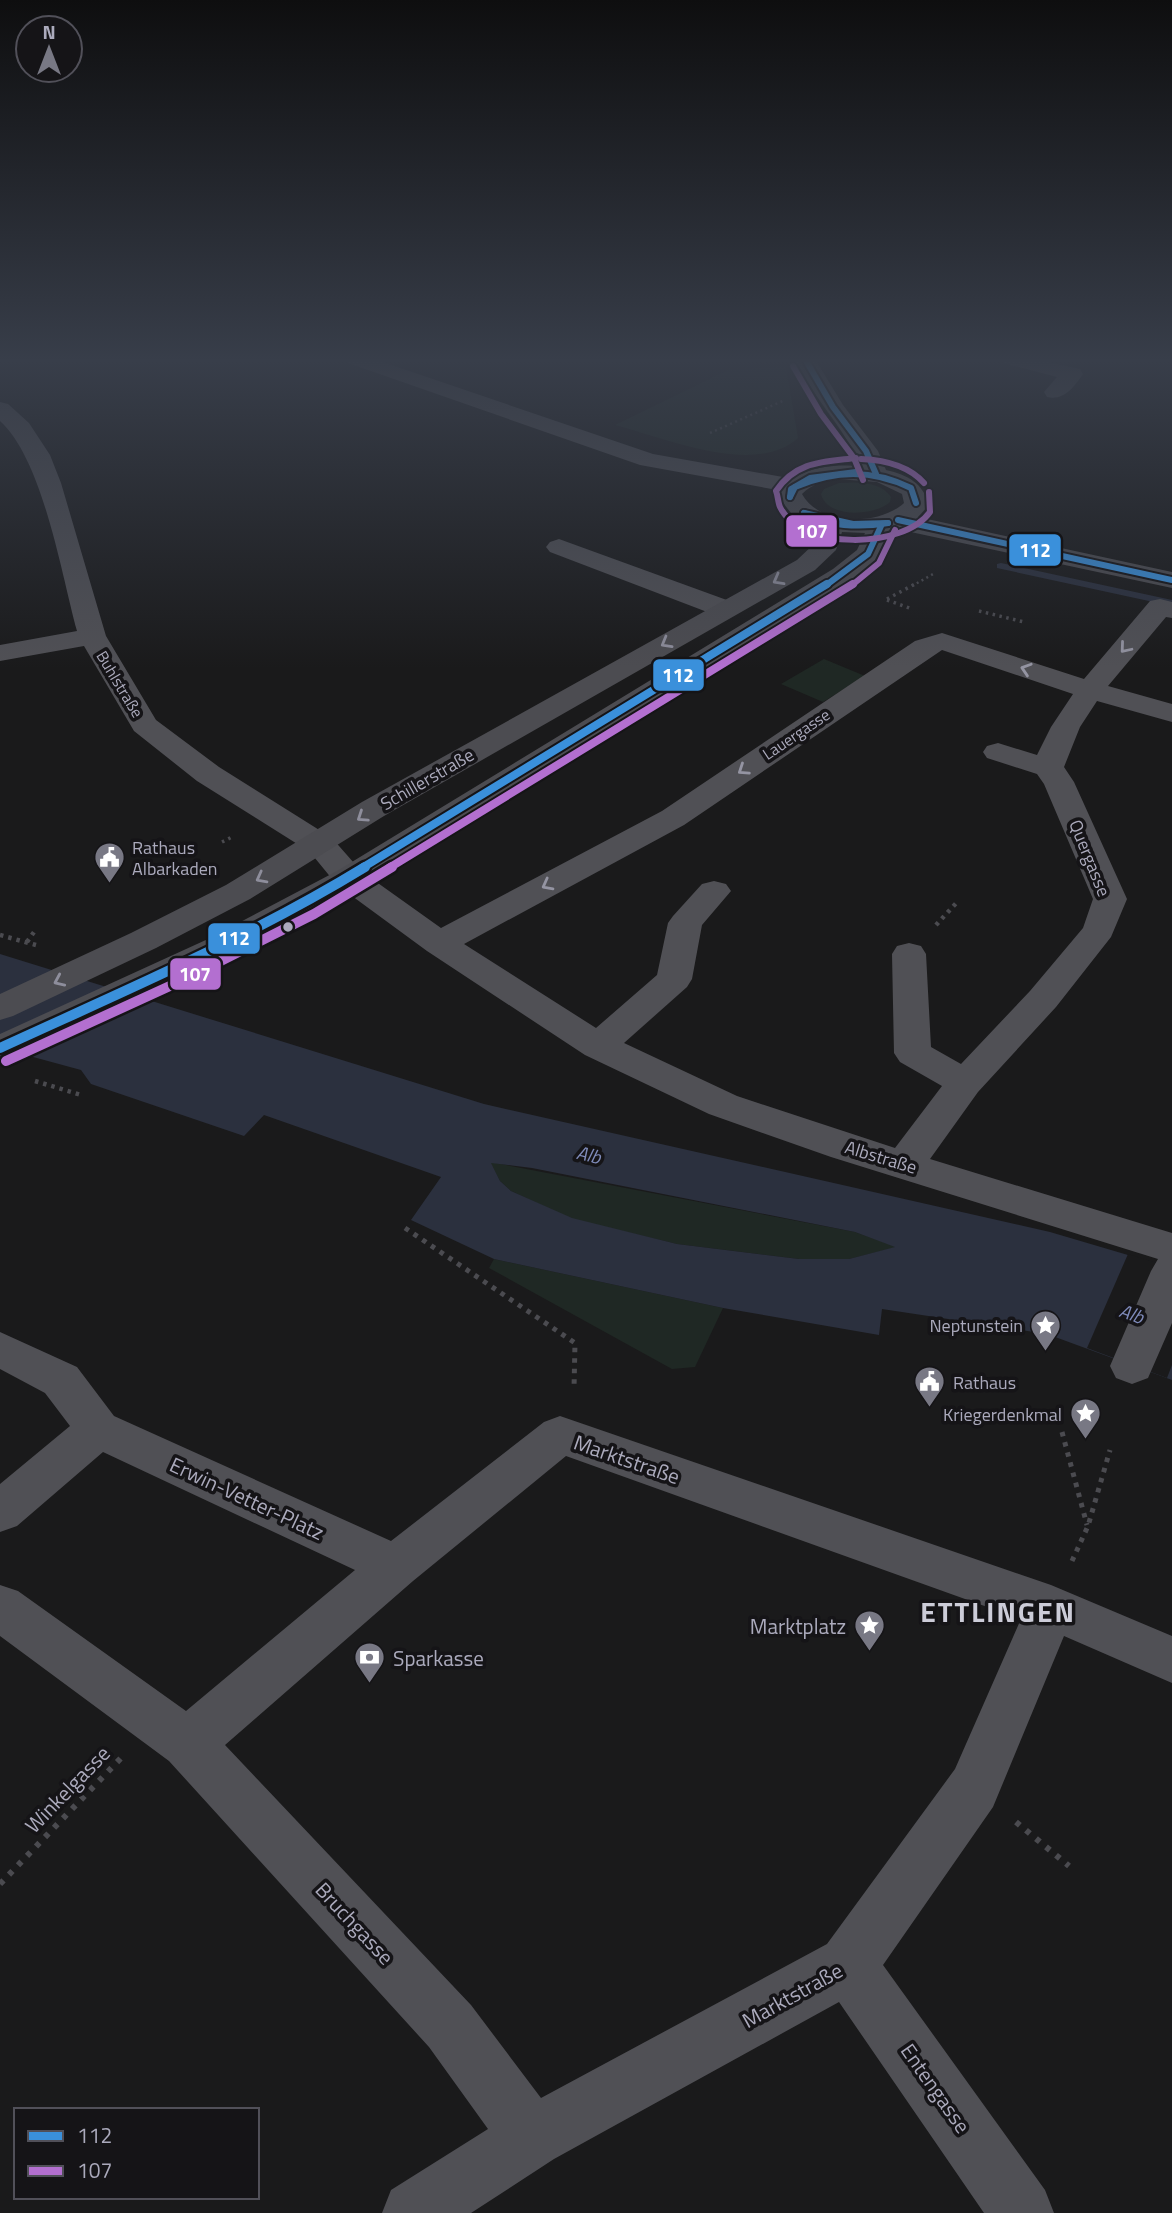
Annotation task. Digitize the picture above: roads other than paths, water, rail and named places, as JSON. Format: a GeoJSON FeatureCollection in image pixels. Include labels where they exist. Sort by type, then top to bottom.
{"type":"FeatureCollection","features":[{"type":"Feature","properties":{"kind":"main road"},"geometry":{"type":"LineString","coordinates":[[836,462],[836,472]]}},
{"type":"Feature","properties":{"kind":"main road"},"geometry":{"type":"LineString","coordinates":[[871,462],[876,474]]}},
{"type":"Feature","properties":{"kind":"main road"},"geometry":{"type":"LineString","coordinates":[[918,502],[912,512],[890,522],[858,526],[817,519],[796,508],[790,494],[794,486],[804,480],[836,472],[876,474],[906,486],[913,491],[918,502],[968,522],[1172,565]]}},
{"type":"Feature","properties":{"kind":"main road"},"geometry":{"type":"LineString","coordinates":[[890,522],[1172,580]]}},
{"type":"Feature","properties":{"kind":"main road"},"geometry":{"type":"LineString","coordinates":[[0,1048],[173,970],[297,908],[349,878],[777,612],[842,575],[868,554],[890,522]]}},
{"type":"Feature","properties":{"kind":"main road","name":"Schillerstraße"},"geometry":{"type":"LineString","coordinates":[[0,1009],[119,954],[321,845],[373,809],[806,565],[827,545],[832,523]]}},
{"type":"Feature","properties":{"kind":"street","name":"Buhlstraße"},"geometry":{"type":"LineString","coordinates":[[41,462],[92,636],[144,725],[208,774],[321,845],[349,878]]}},
{"type":"Feature","properties":{"kind":"street"},"geometry":{"type":"LineString","coordinates":[[661,462],[794,486]]}},
{"type":"Feature","properties":{"kind":"street"},"geometry":{"type":"LineString","coordinates":[[559,547],[725,609]]}},
{"type":"Feature","properties":{"kind":"street"},"geometry":{"type":"LineString","coordinates":[[999,752],[1048,768],[1052,752],[1090,690],[1166,608]]}},
{"type":"Feature","properties":{"kind":"street"},"geometry":{"type":"LineString","coordinates":[[0,653],[92,636]]}},
{"type":"Feature","properties":{"kind":"street","name":"Lauergasse"},"geometry":{"type":"LineString","coordinates":[[439,943],[673,818],[925,647],[942,641],[1090,690],[1172,713]]}},
{"type":"Feature","properties":{"kind":"street","name":"Quergasse"},"geometry":{"type":"LineString","coordinates":[[905,1164],[965,1083],[1043,999],[1099,930],[1110,899],[1059,782],[1048,768]]}},
{"type":"Feature","properties":{"kind":"street","name":"Albstraße"},"geometry":{"type":"LineString","coordinates":[[349,878],[439,943],[598,1046],[723,1105],[1172,1248]]}},
{"type":"Feature","properties":{"kind":"street"},"geometry":{"type":"LineString","coordinates":[[598,1046],[674,979],[685,923],[714,891]]}},
{"type":"Feature","properties":{"kind":"street"},"geometry":{"type":"LineString","coordinates":[[909,954],[913,1053],[965,1083]]}},
{"type":"Feature","properties":{"kind":"street"},"geometry":{"type":"LineString","coordinates":[[1132,1366],[1172,1271]]}},
{"type":"Feature","properties":{"kind":"street"},"geometry":{"type":"LineString","coordinates":[[0,1349],[61,1380],[98,1429],[0,1511]]}},
{"type":"Feature","properties":{"kind":"street","name":"Erwin-Vetter-Platz"},"geometry":{"type":"LineString","coordinates":[[98,1429],[396,1566]]}},
{"type":"Feature","properties":{"kind":"street","name":"Marktstraße"},"geometry":{"type":"LineString","coordinates":[[396,1566],[560,1435],[1051,1606],[974,1788],[848,1965],[532,2137],[414,2213]]}},
{"type":"Feature","properties":{"kind":"street"},"geometry":{"type":"LineString","coordinates":[[0,1607],[74,1663],[175,1732],[396,1566]]}},
{"type":"Feature","properties":{"kind":"street"},"geometry":{"type":"LineString","coordinates":[[1051,1606],[1172,1660]]}},
{"type":"Feature","properties":{"kind":"street","name":"Bruchgasse"},"geometry":{"type":"LineString","coordinates":[[175,1732],[450,2026],[532,2137]]}},
{"type":"Feature","properties":{"kind":"street","name":"Entengasse"},"geometry":{"type":"LineString","coordinates":[[848,1965],[1023,2213]]}},
{"type":"Feature","properties":{"kind":"water","name":"Alb"},"geometry":{"type":"Polygon","coordinates":[[[0,954],[484,1104],[1050,1232],[1172,1268],[1172,1380],[1047,1334],[882,1309],[879,1335],[723,1308],[494,1259],[411,1220],[441,1177],[264,1115],[244,1136],[91,1084],[81,1070],[0,1048],[0,954]],[[491,1163],[500,1181],[511,1191],[572,1218],[677,1244],[799,1259],[849,1259],[895,1247],[855,1232],[532,1168],[491,1163]]]}},
{"type":"Feature","properties":{"kind":"waterway"},"geometry":{"type":"LineString","coordinates":[[1001,566],[1172,603]]}},
{"type":"Feature","properties":{"kind":"place","name":"Rathaus Albarkaden"},"geometry":{"type":"Point","coordinates":[109,884]}},
{"type":"Feature","properties":{"kind":"place","name":"Neptunstein"},"geometry":{"type":"Point","coordinates":[1046,1352]}},
{"type":"Feature","properties":{"kind":"place","name":"Rathaus"},"geometry":{"type":"Point","coordinates":[930,1409]}},
{"type":"Feature","properties":{"kind":"place","name":"Kriegerdenkmal"},"geometry":{"type":"Point","coordinates":[1085,1441]}},
{"type":"Feature","properties":{"kind":"place","name":"Marktplatz"},"geometry":{"type":"Point","coordinates":[869,1653]}},
{"type":"Feature","properties":{"kind":"place","name":"Sparkasse"},"geometry":{"type":"Point","coordinates":[370,1685]}},
{"type":"Feature","properties":{"kind":"district","name":"ETTLINGEN"},"geometry":{"type":"Point","coordinates":[998,1611]}}]}
